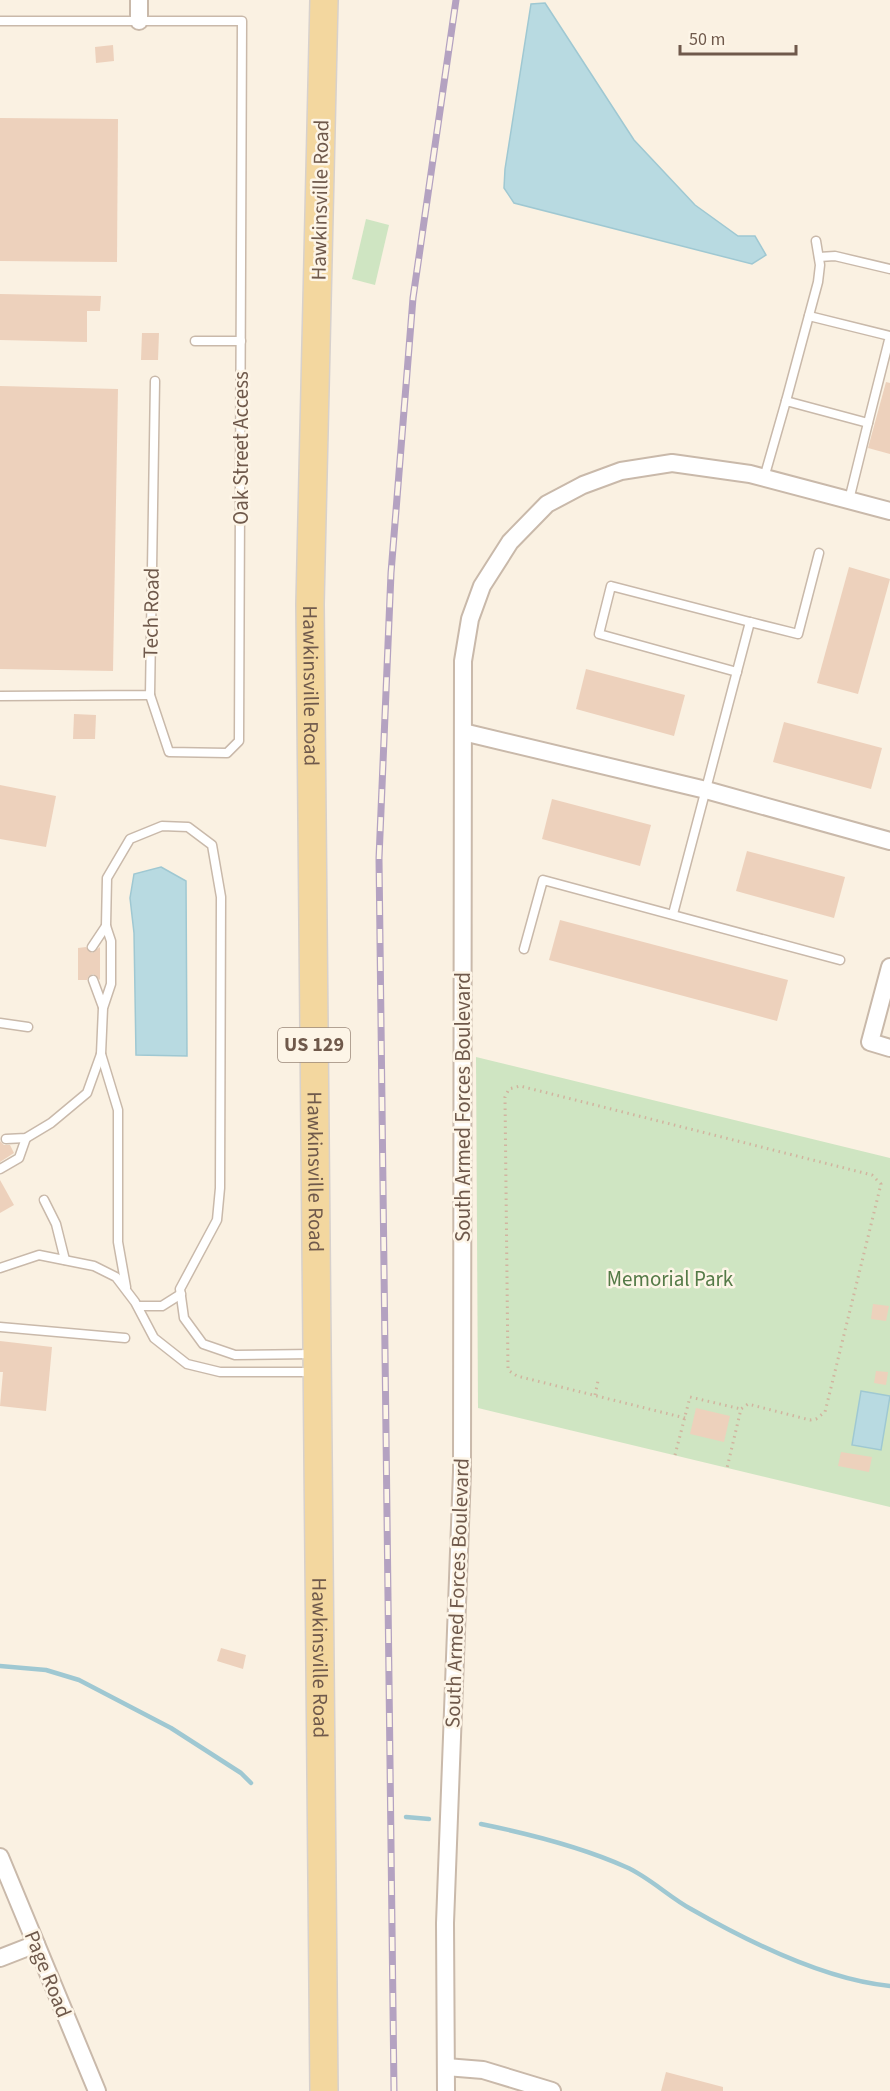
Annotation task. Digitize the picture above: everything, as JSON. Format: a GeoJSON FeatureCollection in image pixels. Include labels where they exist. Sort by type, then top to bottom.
{"type":"FeatureCollection","features":[{"type":"Feature","properties":{"kind":"main road","name":"Hawkinsville Road"},"geometry":{"type":"LineString","coordinates":[[324,0],[310,604],[324,2091]]}},
{"type":"Feature","properties":{"kind":"street"},"geometry":{"type":"LineString","coordinates":[[139,0],[139,21]]}},
{"type":"Feature","properties":{"kind":"street","name":"South Armed Forces Boulevard"},"geometry":{"type":"LineString","coordinates":[[446,2091],[445,1923],[462,1472],[463,661],[470,619],[482,586],[510,542],[547,504],[583,485],[621,471],[672,463],[764,478],[890,512]]}},
{"type":"Feature","properties":{"kind":"street"},"geometry":{"type":"LineString","coordinates":[[463,732],[706,790],[890,841]]}},
{"type":"Feature","properties":{"kind":"street"},"geometry":{"type":"LineString","coordinates":[[890,968],[870,1042],[890,1048]]}},
{"type":"Feature","properties":{"kind":"street","name":"Page Road"},"geometry":{"type":"LineString","coordinates":[[0,1857],[97,2091]]}},
{"type":"Feature","properties":{"kind":"street"},"geometry":{"type":"LineString","coordinates":[[0,1958],[36,1944]]}},
{"type":"Feature","properties":{"kind":"street"},"geometry":{"type":"LineString","coordinates":[[446,2067],[483,2070],[552,2091]]}},
{"type":"Feature","properties":{"kind":"lane"},"geometry":{"type":"LineString","coordinates":[[0,21],[139,21]]}},
{"type":"Feature","properties":{"kind":"lane","name":"Oak Street Access"},"geometry":{"type":"LineString","coordinates":[[139,21],[242,21],[239,741],[227,753],[169,752],[150,695]]}},
{"type":"Feature","properties":{"kind":"lane"},"geometry":{"type":"LineString","coordinates":[[764,478],[818,282],[819,257],[816,241]]}},
{"type":"Feature","properties":{"kind":"lane"},"geometry":{"type":"LineString","coordinates":[[819,257],[835,256],[890,269]]}},
{"type":"Feature","properties":{"kind":"lane"},"geometry":{"type":"LineString","coordinates":[[809,316],[890,336],[849,500]]}},
{"type":"Feature","properties":{"kind":"lane"},"geometry":{"type":"LineString","coordinates":[[195,341],[241,341]]}},
{"type":"Feature","properties":{"kind":"lane","name":"Tech Road"},"geometry":{"type":"LineString","coordinates":[[150,695],[154,381]]}},
{"type":"Feature","properties":{"kind":"lane"},"geometry":{"type":"LineString","coordinates":[[786,401],[868,423]]}},
{"type":"Feature","properties":{"kind":"lane"},"geometry":{"type":"LineString","coordinates":[[737,672],[599,634],[611,586],[798,634],[819,553]]}},
{"type":"Feature","properties":{"kind":"lane"},"geometry":{"type":"LineString","coordinates":[[673,914],[750,622]]}},
{"type":"Feature","properties":{"kind":"lane"},"geometry":{"type":"LineString","coordinates":[[0,696],[150,695]]}},
{"type":"Feature","properties":{"kind":"lane"},"geometry":{"type":"LineString","coordinates":[[6,1139],[26,1138],[51,1123],[87,1093],[101,1054],[103,1008],[111,984],[111,941],[105,926],[107,878],[130,839],[162,826],[188,826],[213,845],[221,897],[220,1188],[217,1220],[180,1289],[184,1318],[203,1344],[235,1355],[317,1363]]}},
{"type":"Feature","properties":{"kind":"lane"},"geometry":{"type":"LineString","coordinates":[[524,949],[543,880],[840,960]]}},
{"type":"Feature","properties":{"kind":"lane"},"geometry":{"type":"LineString","coordinates":[[92,947],[105,926]]}},
{"type":"Feature","properties":{"kind":"lane"},"geometry":{"type":"LineString","coordinates":[[93,980],[103,1008]]}},
{"type":"Feature","properties":{"kind":"lane"},"geometry":{"type":"LineString","coordinates":[[0,1023],[28,1027]]}},
{"type":"Feature","properties":{"kind":"lane"},"geometry":{"type":"LineString","coordinates":[[101,1054],[117,1110],[118,1242],[126,1290]]}},
{"type":"Feature","properties":{"kind":"lane"},"geometry":{"type":"LineString","coordinates":[[0,1169],[19,1158],[26,1138]]}},
{"type":"Feature","properties":{"kind":"lane"},"geometry":{"type":"LineString","coordinates":[[44,1200],[56,1224],[65,1260]]}},
{"type":"Feature","properties":{"kind":"lane"},"geometry":{"type":"LineString","coordinates":[[0,1268],[39,1255],[94,1266],[116,1277],[138,1306],[154,1338],[188,1364],[220,1372],[317,1363]]}},
{"type":"Feature","properties":{"kind":"lane"},"geometry":{"type":"LineString","coordinates":[[138,1306],[162,1306],[181,1294]]}},
{"type":"Feature","properties":{"kind":"lane"},"geometry":{"type":"LineString","coordinates":[[0,1327],[125,1338]]}},
{"type":"Feature","properties":{"kind":"path"},"geometry":{"type":"LineString","coordinates":[[685,1418],[517,1376],[508,1370],[505,1097],[514,1086],[878,1179],[881,1190],[825,1412],[816,1419],[810,1420],[748,1404],[741,1409],[727,1468]]}},
{"type":"Feature","properties":{"kind":"path"},"geometry":{"type":"LineString","coordinates":[[595,1395],[598,1381]]}},
{"type":"Feature","properties":{"kind":"path"},"geometry":{"type":"LineString","coordinates":[[675,1455],[690,1396],[741,1409]]}},
{"type":"Feature","properties":{"kind":"green space"},"geometry":{"type":"Polygon","coordinates":[[[366,219],[389,225],[375,285],[352,279],[366,219]]]}},
{"type":"Feature","properties":{"kind":"green space","name":"Memorial Park"},"geometry":{"type":"Polygon","coordinates":[[[476,1057],[890,1158],[890,1507],[478,1408],[476,1057]]]}},
{"type":"Feature","properties":{"kind":"water"},"geometry":{"type":"Polygon","coordinates":[[[545,3],[634,140],[695,205],[738,236],[755,236],[766,255],[752,264],[514,203],[504,188],[505,169],[531,4],[545,3]]]}},
{"type":"Feature","properties":{"kind":"water"},"geometry":{"type":"Polygon","coordinates":[[[161,867],[186,881],[187,1056],[136,1055],[134,933],[130,898],[134,874],[161,867]]]}},
{"type":"Feature","properties":{"kind":"water"},"geometry":{"type":"Polygon","coordinates":[[[861,1391],[890,1396],[881,1450],[852,1445],[861,1391]]]}},
{"type":"Feature","properties":{"kind":"building"},"geometry":{"type":"Polygon","coordinates":[[[113,45],[114,61],[96,63],[95,47],[113,45]]]}},
{"type":"Feature","properties":{"kind":"building"},"geometry":{"type":"Polygon","coordinates":[[[0,118],[118,119],[117,262],[0,261],[0,118]]]}},
{"type":"Feature","properties":{"kind":"building"},"geometry":{"type":"Polygon","coordinates":[[[0,294],[101,296],[100,311],[87,311],[87,342],[0,340],[0,294]]]}},
{"type":"Feature","properties":{"kind":"building"},"geometry":{"type":"Polygon","coordinates":[[[142,333],[159,333],[158,360],[141,360],[142,333]]]}},
{"type":"Feature","properties":{"kind":"building"},"geometry":{"type":"Polygon","coordinates":[[[886,382],[890,383],[890,454],[868,448],[886,382]]]}},
{"type":"Feature","properties":{"kind":"building"},"geometry":{"type":"Polygon","coordinates":[[[0,386],[118,389],[113,671],[0,669],[0,386]]]}},
{"type":"Feature","properties":{"kind":"building"},"geometry":{"type":"Polygon","coordinates":[[[849,567],[890,579],[858,694],[817,683],[849,567]]]}},
{"type":"Feature","properties":{"kind":"building"},"geometry":{"type":"Polygon","coordinates":[[[586,669],[685,695],[674,736],[576,709],[586,669]]]}},
{"type":"Feature","properties":{"kind":"building"},"geometry":{"type":"Polygon","coordinates":[[[74,714],[96,715],[95,739],[73,739],[74,714]]]}},
{"type":"Feature","properties":{"kind":"building"},"geometry":{"type":"Polygon","coordinates":[[[784,722],[882,748],[871,789],[773,762],[784,722]]]}},
{"type":"Feature","properties":{"kind":"building"},"geometry":{"type":"Polygon","coordinates":[[[0,785],[56,796],[46,847],[0,839],[0,785]]]}},
{"type":"Feature","properties":{"kind":"building"},"geometry":{"type":"Polygon","coordinates":[[[552,799],[651,825],[640,866],[542,839],[552,799]]]}},
{"type":"Feature","properties":{"kind":"building"},"geometry":{"type":"Polygon","coordinates":[[[747,851],[845,877],[834,918],[736,891],[747,851]]]}},
{"type":"Feature","properties":{"kind":"building"},"geometry":{"type":"Polygon","coordinates":[[[560,920],[788,980],[777,1021],[549,960],[560,920]]]}},
{"type":"Feature","properties":{"kind":"building"},"geometry":{"type":"Polygon","coordinates":[[[86,947],[92,953],[100,947],[100,980],[93,974],[87,980],[78,980],[78,948],[86,947]]]}},
{"type":"Feature","properties":{"kind":"building"},"geometry":{"type":"Polygon","coordinates":[[[0,1141],[4,1145],[10,1145],[14,1153],[0,1162],[0,1141]]]}},
{"type":"Feature","properties":{"kind":"building"},"geometry":{"type":"Polygon","coordinates":[[[0,1180],[14,1205],[0,1213],[0,1180]]]}},
{"type":"Feature","properties":{"kind":"building"},"geometry":{"type":"Polygon","coordinates":[[[873,1304],[889,1306],[886,1321],[871,1319],[873,1304]]]}},
{"type":"Feature","properties":{"kind":"building"},"geometry":{"type":"Polygon","coordinates":[[[0,1341],[52,1347],[46,1411],[0,1406],[3,1372],[0,1372],[0,1341]]]}},
{"type":"Feature","properties":{"kind":"building"},"geometry":{"type":"Polygon","coordinates":[[[876,1371],[888,1372],[886,1385],[874,1383],[876,1371]]]}},
{"type":"Feature","properties":{"kind":"building"},"geometry":{"type":"Polygon","coordinates":[[[696,1408],[730,1416],[724,1442],[690,1434],[696,1408]]]}},
{"type":"Feature","properties":{"kind":"building"},"geometry":{"type":"Polygon","coordinates":[[[841,1452],[872,1457],[869,1472],[838,1466],[841,1452]]]}},
{"type":"Feature","properties":{"kind":"building"},"geometry":{"type":"Polygon","coordinates":[[[221,1648],[246,1655],[243,1669],[217,1661],[221,1648]]]}},
{"type":"Feature","properties":{"kind":"building"},"geometry":{"type":"Polygon","coordinates":[[[666,2072],[723,2087],[723,2091],[661,2091],[666,2072]]]}},
{"type":"Feature","properties":{"kind":"waterway"},"geometry":{"type":"LineString","coordinates":[[0,1666],[46,1670],[79,1680],[171,1728],[241,1773],[251,1783]]}},
{"type":"Feature","properties":{"kind":"waterway"},"geometry":{"type":"LineString","coordinates":[[406,1817],[429,1819]]}},
{"type":"Feature","properties":{"kind":"waterway"},"geometry":{"type":"LineString","coordinates":[[481,1824],[554,1842],[610,1860],[643,1876],[691,1909],[762,1946],[840,1976],[890,1986]]}},
{"type":"Feature","properties":{"kind":"railway"},"geometry":{"type":"LineString","coordinates":[[394,2091],[379,858],[391,573],[413,298],[456,0]]}}]}
